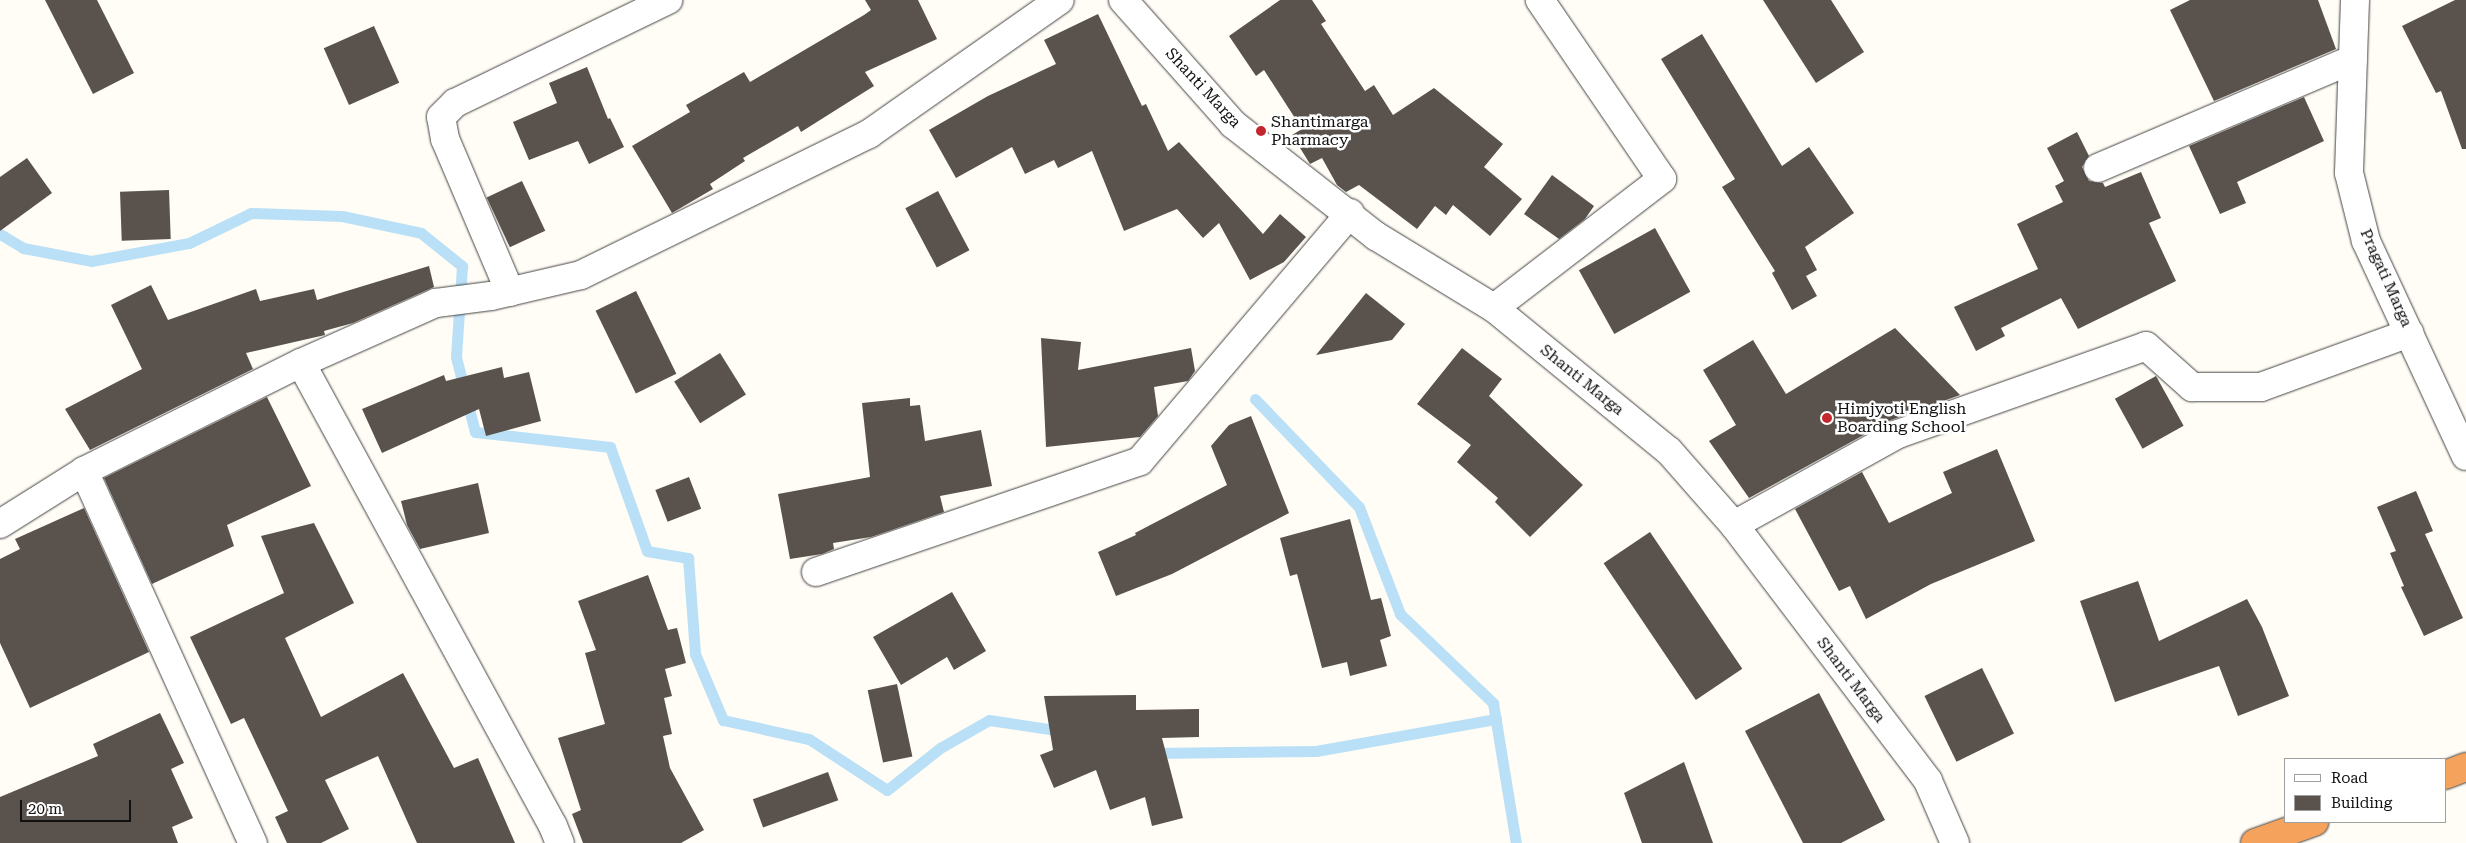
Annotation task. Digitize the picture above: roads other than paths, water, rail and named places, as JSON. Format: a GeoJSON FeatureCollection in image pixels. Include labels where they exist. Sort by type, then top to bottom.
{"type":"FeatureCollection","features":[{"type":"Feature","properties":{"kind":"highway"},"geometry":{"type":"LineString","coordinates":[[2446,774],[2466,767]]}},
{"type":"Feature","properties":{"kind":"highway"},"geometry":{"type":"LineString","coordinates":[[2254,843],[2311,823]]}},
{"type":"Feature","properties":{"kind":"street"},"geometry":{"type":"LineString","coordinates":[[500,294],[445,139],[441,117],[455,103],[668,0]]}},
{"type":"Feature","properties":{"kind":"street"},"geometry":{"type":"LineString","coordinates":[[0,524],[84,471],[301,363],[436,303],[500,294],[581,275],[869,134],[1060,0]]}},
{"type":"Feature","properties":{"kind":"street","name":"Shanti Marga"},"geometry":{"type":"LineString","coordinates":[[1122,0],[1233,124],[1350,213],[1376,236],[1494,308],[1669,451],[1734,525],[1928,781],[1955,843]]}},
{"type":"Feature","properties":{"kind":"street"},"geometry":{"type":"LineString","coordinates":[[1494,308],[1662,179],[1540,0]]}},
{"type":"Feature","properties":{"kind":"street","name":"Pragati Marga"},"geometry":{"type":"LineString","coordinates":[[2355,0],[2350,173],[2366,241],[2466,456]]}},
{"type":"Feature","properties":{"kind":"street"},"geometry":{"type":"LineString","coordinates":[[2098,168],[2353,59]]}},
{"type":"Feature","properties":{"kind":"street"},"geometry":{"type":"LineString","coordinates":[[816,572],[1140,461],[1350,213]]}},
{"type":"Feature","properties":{"kind":"street"},"geometry":{"type":"LineString","coordinates":[[1734,525],[1898,434],[2146,346],[2192,387],[2261,386],[2410,333]]}},
{"type":"Feature","properties":{"kind":"street"},"geometry":{"type":"LineString","coordinates":[[301,363],[554,826],[560,843]]}},
{"type":"Feature","properties":{"kind":"street"},"geometry":{"type":"LineString","coordinates":[[84,471],[252,843]]}},
{"type":"Feature","properties":{"kind":"waterway"},"geometry":{"type":"LineString","coordinates":[[0,234],[23,248],[91,261],[189,243],[251,213],[342,216],[421,233],[462,266],[456,357],[475,432],[610,447],[647,551],[688,558],[695,654],[723,720],[809,739],[887,790],[940,748],[989,720],[1063,731]]}},
{"type":"Feature","properties":{"kind":"waterway"},"geometry":{"type":"LineString","coordinates":[[1255,399],[1359,507],[1400,614],[1493,703],[1516,843]]}},
{"type":"Feature","properties":{"kind":"waterway"},"geometry":{"type":"LineString","coordinates":[[1153,753],[1316,751],[1496,719]]}},
{"type":"Feature","properties":{"kind":"place","name":"Shantimarga Pharmacy"},"geometry":{"type":"Point","coordinates":[1261,131]}},
{"type":"Feature","properties":{"kind":"place","name":"Himjyoti English Boarding School"},"geometry":{"type":"Point","coordinates":[1827,418]}}]}
